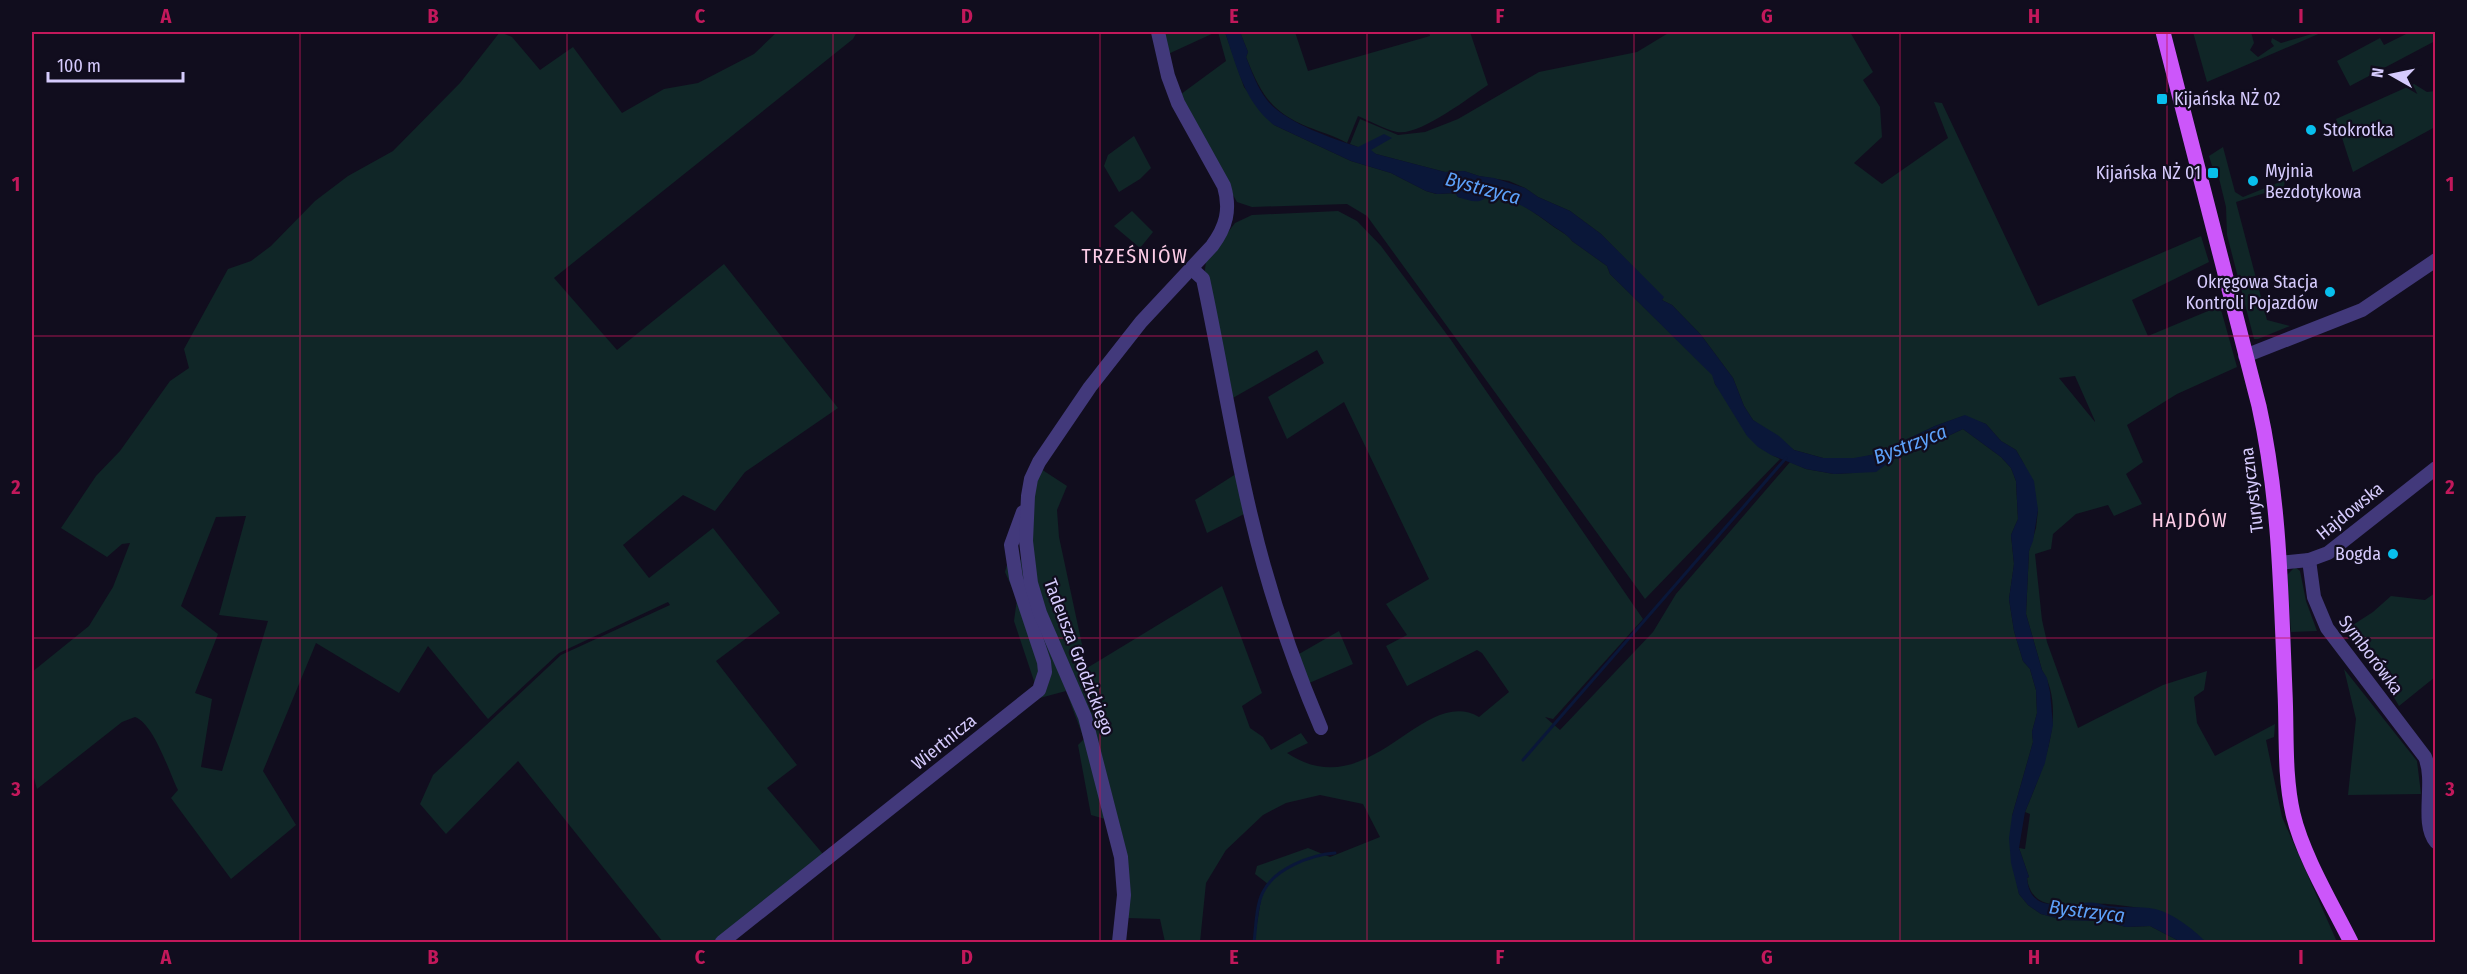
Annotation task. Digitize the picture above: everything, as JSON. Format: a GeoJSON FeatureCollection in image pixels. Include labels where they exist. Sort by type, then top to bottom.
{"type":"FeatureCollection","features":[{"type":"Feature","properties":{"kind":"main road","name":"Turystyczna"},"geometry":{"type":"LineString","coordinates":[[2163,32],[2270,464],[2279,563],[2288,770],[2293,813],[2306,851],[2351,942]]}},
{"type":"Feature","properties":{"kind":"street","name":"Tadeusza Grodzickiego"},"geometry":{"type":"LineString","coordinates":[[1119,942],[1124,895],[1121,857],[1085,717],[1040,614],[1030,583],[1026,541],[1027,508],[1031,479],[1036,467],[1076,406],[1141,322],[1192,269],[1221,232],[1226,219],[1227,201],[1216,170],[1178,103],[1167,76],[1158,32]]}},
{"type":"Feature","properties":{"kind":"street"},"geometry":{"type":"LineString","coordinates":[[2245,356],[2362,310],[2436,260]]}},
{"type":"Feature","properties":{"kind":"street"},"geometry":{"type":"LineString","coordinates":[[1192,269],[1203,279],[1237,451],[1264,564],[1301,681],[1321,728]]}},
{"type":"Feature","properties":{"kind":"street","name":"Hajdowska"},"geometry":{"type":"LineString","coordinates":[[2279,563],[2309,560],[2324,555],[2339,546],[2398,496],[2436,468]]}},
{"type":"Feature","properties":{"kind":"street","name":"Wiertnicza"},"geometry":{"type":"LineString","coordinates":[[722,942],[1039,690],[1045,672],[1044,662],[1016,578],[1011,545],[1023,510],[1027,508]]}},
{"type":"Feature","properties":{"kind":"street","name":"Symborówka"},"geometry":{"type":"LineString","coordinates":[[2309,560],[2314,597],[2327,628],[2431,760],[2430,829],[2436,842]]}},
{"type":"Feature","properties":{"kind":"green space"},"geometry":{"type":"Polygon","coordinates":[[[500,32],[512,37],[540,70],[573,47],[622,113],[664,89],[698,83],[754,54],[777,32],[857,32],[853,39],[554,278],[617,350],[724,264],[838,408],[745,472],[715,511],[683,495],[623,545],[649,578],[713,528],[780,613],[716,661],[797,765],[767,788],[823,854],[716,942],[663,942],[518,761],[446,834],[420,804],[433,775],[561,655],[670,605],[668,602],[559,653],[488,719],[428,646],[399,693],[316,643],[263,771],[296,825],[231,879],[171,798],[178,790],[155,738],[142,721],[135,717],[122,722],[37,789],[32,771],[32,672],[89,626],[113,587],[130,543],[122,544],[107,557],[61,528],[96,476],[120,451],[170,381],[189,368],[184,349],[228,269],[251,261],[271,246],[315,201],[348,176],[393,151],[460,83],[500,32]],[[246,516],[216,517],[181,606],[218,634],[195,693],[212,699],[201,767],[222,771],[268,621],[219,615],[246,516]]]}},
{"type":"Feature","properties":{"kind":"green space"},"geometry":{"type":"Polygon","coordinates":[[[1155,32],[1216,32],[1166,55],[1155,32]]]}},
{"type":"Feature","properties":{"kind":"green space"},"geometry":{"type":"Polygon","coordinates":[[[1218,32],[1225,32],[1244,87],[1274,125],[1351,161],[1391,173],[1426,191],[1436,194],[1456,193],[1462,198],[1491,195],[1509,199],[1524,206],[1607,266],[1610,274],[1713,375],[1715,384],[1742,426],[1757,444],[1780,459],[1645,599],[1367,216],[1347,204],[1252,207],[1237,202],[1177,97],[1226,61],[1218,32]]]}},
{"type":"Feature","properties":{"kind":"green space"},"geometry":{"type":"Polygon","coordinates":[[[1240,32],[1295,32],[1308,71],[1430,36],[1429,32],[1470,32],[1488,85],[1444,115],[1407,132],[1392,131],[1358,116],[1347,143],[1295,121],[1276,108],[1257,81],[1246,57],[1248,52],[1240,32]]]}},
{"type":"Feature","properties":{"kind":"green space"},"geometry":{"type":"Polygon","coordinates":[[[1670,32],[1850,32],[1873,72],[1863,80],[1880,107],[1882,137],[1854,163],[1882,184],[1948,138],[1934,102],[1942,103],[2038,306],[2201,236],[2209,262],[2132,300],[2148,336],[2220,306],[2237,367],[2177,394],[2127,425],[2143,462],[2126,474],[2142,504],[2114,516],[2108,505],[2076,514],[2053,534],[2051,549],[2035,554],[2042,620],[2047,642],[2078,728],[2163,685],[2207,671],[2204,690],[2194,697],[2197,723],[2215,756],[2275,724],[2274,737],[2266,740],[2282,817],[2337,942],[2214,943],[2205,941],[2176,919],[2158,911],[2105,904],[2054,905],[2036,897],[2030,889],[2027,878],[2029,877],[2019,848],[2025,849],[2030,814],[2025,812],[2045,760],[2053,723],[2053,704],[2049,686],[2026,614],[2029,551],[2036,528],[2038,510],[2024,464],[2016,450],[2001,441],[1986,424],[1963,416],[1935,426],[1876,454],[1854,459],[1823,458],[1794,450],[1753,420],[1744,406],[1733,378],[1701,335],[1672,305],[1662,300],[1663,297],[1601,234],[1570,211],[1509,181],[1464,171],[1445,172],[1376,154],[1350,144],[1360,119],[1398,135],[1425,132],[1458,119],[1539,72],[1637,52],[1670,32]],[[2075,376],[2059,378],[2095,422],[2075,376]]]}},
{"type":"Feature","properties":{"kind":"green space"},"geometry":{"type":"Polygon","coordinates":[[[2193,32],[2251,32],[2254,43],[2250,50],[2258,57],[2274,46],[2271,42],[2272,38],[2281,43],[2312,34],[2311,32],[2323,32],[2207,82],[2193,32]]]}},
{"type":"Feature","properties":{"kind":"green space"},"geometry":{"type":"Polygon","coordinates":[[[2410,32],[2435,32],[2435,41],[2350,86],[2337,61],[2380,38],[2384,45],[2410,32]]]}},
{"type":"Feature","properties":{"kind":"green space"},"geometry":{"type":"Polygon","coordinates":[[[2414,84],[2427,92],[2435,91],[2435,127],[2353,172],[2336,119],[2414,84]]]}},
{"type":"Feature","properties":{"kind":"green space"},"geometry":{"type":"Polygon","coordinates":[[[1134,136],[1151,168],[1140,179],[1119,192],[1104,166],[1108,155],[1134,136]]]}},
{"type":"Feature","properties":{"kind":"green space"},"geometry":{"type":"Polygon","coordinates":[[[2223,147],[2235,192],[2243,197],[2285,180],[2284,187],[2236,202],[2267,320],[2290,326],[2258,339],[2254,339],[2227,235],[2226,207],[2217,170],[2213,169],[2209,156],[2223,147]]]}},
{"type":"Feature","properties":{"kind":"green space"},"geometry":{"type":"Polygon","coordinates":[[[1132,211],[1153,232],[1140,248],[1114,226],[1132,211]]]}},
{"type":"Feature","properties":{"kind":"green space"},"geometry":{"type":"Polygon","coordinates":[[[1338,211],[1357,221],[1381,246],[1451,340],[1643,619],[1553,719],[1545,717],[1560,730],[1653,632],[1676,594],[1790,462],[1806,469],[1834,474],[1852,473],[1890,463],[1901,453],[1918,450],[1963,429],[2001,457],[2011,468],[2016,481],[2018,519],[2011,535],[2014,564],[2009,599],[2014,631],[2023,661],[2030,669],[2036,690],[2037,713],[2032,732],[2033,742],[2012,816],[2019,894],[2028,905],[2041,914],[2064,920],[2104,921],[2126,927],[2150,926],[2181,942],[1254,942],[1262,893],[1268,884],[1255,874],[1257,866],[1308,848],[1330,857],[1380,837],[1363,804],[1320,795],[1286,803],[1263,815],[1226,850],[1206,883],[1200,942],[1165,942],[1160,919],[1127,918],[1128,898],[1105,819],[1091,815],[1078,745],[1084,739],[1066,691],[1036,699],[1034,681],[1014,621],[1017,599],[1005,572],[1008,561],[1021,560],[1030,541],[1032,499],[1041,469],[1067,486],[1057,510],[1059,537],[1087,668],[1222,586],[1262,693],[1242,706],[1250,728],[1263,737],[1271,750],[1301,733],[1308,743],[1287,753],[1317,766],[1344,766],[1369,757],[1437,716],[1458,711],[1479,717],[1509,692],[1482,653],[1477,650],[1407,686],[1386,646],[1407,635],[1386,604],[1429,579],[1344,402],[1287,439],[1268,397],[1324,363],[1317,350],[1231,399],[1204,278],[1206,261],[1235,223],[1252,215],[1338,211]]]}},
{"type":"Feature","properties":{"kind":"green space"},"geometry":{"type":"Polygon","coordinates":[[[1239,472],[1248,512],[1207,533],[1195,500],[1239,472]]]}},
{"type":"Feature","properties":{"kind":"green space"},"geometry":{"type":"Polygon","coordinates":[[[2295,567],[2300,571],[2306,601],[2317,631],[2291,632],[2287,575],[2295,567]]]}},
{"type":"Feature","properties":{"kind":"green space"},"geometry":{"type":"Polygon","coordinates":[[[2435,593],[2435,677],[2399,706],[2386,684],[2345,630],[2373,612],[2391,596],[2425,600],[2435,593]]]}},
{"type":"Feature","properties":{"kind":"green space"},"geometry":{"type":"Polygon","coordinates":[[[1339,631],[1353,664],[1307,684],[1299,654],[1339,631]]]}},
{"type":"Feature","properties":{"kind":"green space"},"geometry":{"type":"Polygon","coordinates":[[[2344,669],[2417,761],[2421,794],[2348,795],[2356,719],[2344,669]]]}},
{"type":"Feature","properties":{"kind":"water","name":"Bystrzyca"},"geometry":{"type":"Polygon","coordinates":[[[1225,32],[1240,32],[1248,52],[1246,57],[1263,95],[1275,108],[1296,122],[1358,147],[1384,134],[1392,138],[1371,150],[1376,154],[1445,172],[1464,171],[1494,178],[1525,188],[1538,197],[1570,211],[1601,234],[1664,297],[1662,300],[1672,305],[1701,335],[1733,378],[1744,406],[1753,420],[1779,436],[1794,450],[1823,458],[1854,458],[1876,454],[1935,426],[1965,415],[1986,424],[2001,441],[2016,450],[2034,481],[2038,510],[2029,551],[2026,614],[2042,670],[2047,678],[2053,725],[2045,763],[2025,812],[2019,848],[2029,877],[2027,878],[2029,888],[2038,900],[2044,903],[2076,906],[2092,903],[2162,911],[2183,922],[2206,942],[2181,942],[2150,926],[2126,927],[2104,921],[2064,920],[2041,914],[2028,905],[2019,894],[2011,863],[2009,838],[2012,816],[2033,742],[2032,732],[2037,713],[2036,690],[2030,669],[2023,661],[2014,631],[2009,599],[2014,564],[2011,535],[2018,519],[2016,481],[2011,468],[2001,457],[1963,429],[1918,450],[1901,453],[1876,472],[1834,474],[1806,469],[1771,455],[1747,436],[1715,384],[1712,375],[1610,274],[1607,266],[1568,236],[1515,203],[1488,195],[1481,200],[1474,201],[1458,197],[1455,193],[1437,194],[1426,191],[1391,173],[1351,161],[1274,125],[1264,116],[1249,95],[1225,32]]]}},
{"type":"Feature","properties":{"kind":"waterway"},"geometry":{"type":"LineString","coordinates":[[1523,760],[1786,458]]}},
{"type":"Feature","properties":{"kind":"waterway"},"geometry":{"type":"LineString","coordinates":[[1254,942],[1259,903],[1263,892],[1275,876],[1304,860],[1335,853]]}},
{"type":"Feature","properties":{"kind":"place","name":"Kijańska NŻ 02"},"geometry":{"type":"Point","coordinates":[2162,99]}},
{"type":"Feature","properties":{"kind":"place","name":"Stokrotka"},"geometry":{"type":"Point","coordinates":[2311,130]}},
{"type":"Feature","properties":{"kind":"place","name":"Kijańska NŻ 01"},"geometry":{"type":"Point","coordinates":[2213,173]}},
{"type":"Feature","properties":{"kind":"place","name":"Myjnia Bezdotykowa"},"geometry":{"type":"Point","coordinates":[2253,181]}},
{"type":"Feature","properties":{"kind":"place","name":"Okręgowa Stacja Kontroli Pojazdów"},"geometry":{"type":"Point","coordinates":[2330,292]}},
{"type":"Feature","properties":{"kind":"place","name":"Bogda"},"geometry":{"type":"Point","coordinates":[2393,554]}},
{"type":"Feature","properties":{"kind":"district","name":"TRZEŚNIÓW"},"geometry":{"type":"Point","coordinates":[1135,256]}},
{"type":"Feature","properties":{"kind":"district","name":"HAJDÓW"},"geometry":{"type":"Point","coordinates":[2190,520]}}]}
